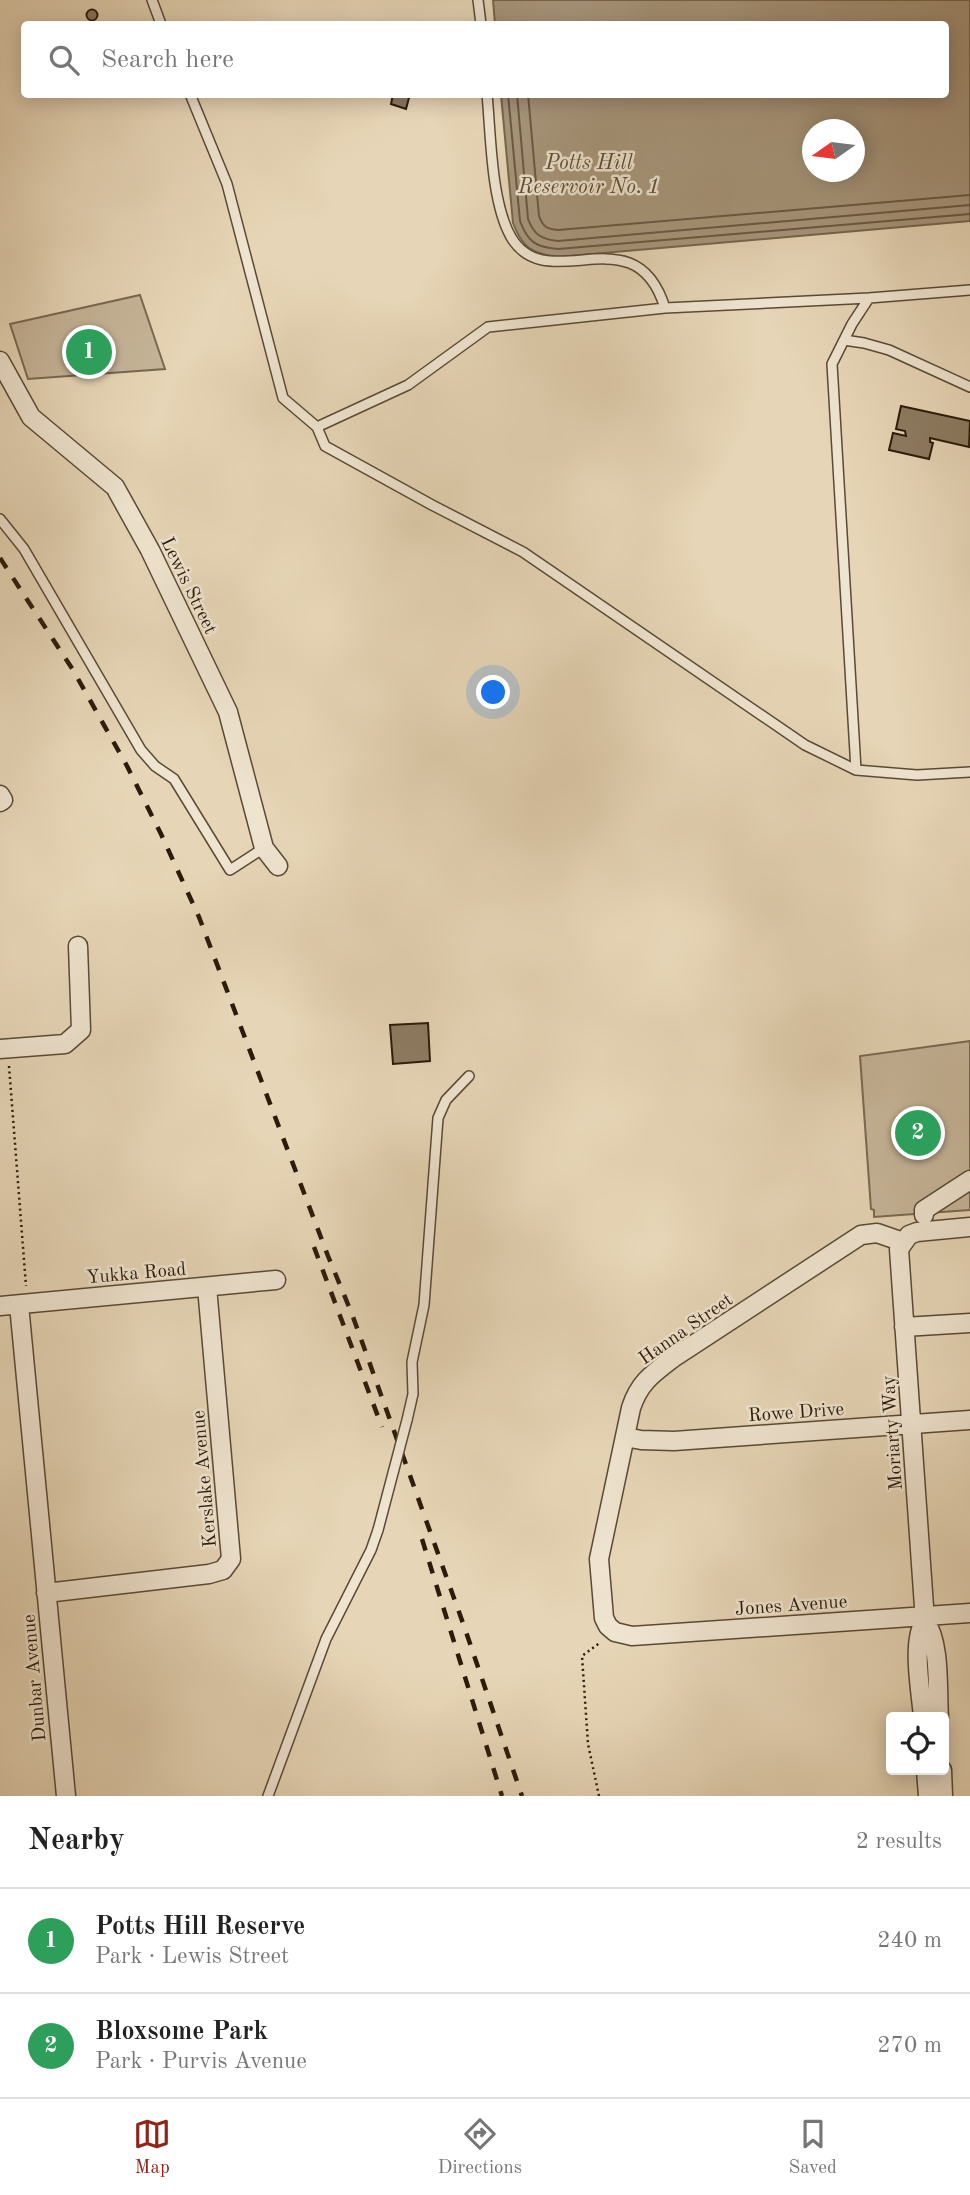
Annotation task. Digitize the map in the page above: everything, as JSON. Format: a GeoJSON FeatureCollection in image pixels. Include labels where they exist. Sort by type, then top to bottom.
{"type":"FeatureCollection","features":[{"type":"Feature","properties":{"kind":"street","name":"Lewis Street"},"geometry":{"type":"LineString","coordinates":[[0,361],[31,418],[115,487],[144,539],[228,712],[264,848],[278,866]]}},
{"type":"Feature","properties":{"kind":"street"},"geometry":{"type":"LineString","coordinates":[[0,794],[3,800],[0,802]]}},
{"type":"Feature","properties":{"kind":"street"},"geometry":{"type":"LineString","coordinates":[[4,1049],[65,1044],[81,1030],[78,946]]}},
{"type":"Feature","properties":{"kind":"street"},"geometry":{"type":"LineString","coordinates":[[924,1214],[924,1210],[970,1180]]}},
{"type":"Feature","properties":{"kind":"street"},"geometry":{"type":"LineString","coordinates":[[903,1242],[917,1232],[970,1227]]}},
{"type":"Feature","properties":{"kind":"street","name":"Hanna Street"},"geometry":{"type":"LineString","coordinates":[[615,1632],[604,1618],[599,1559],[636,1392],[646,1379],[673,1358],[861,1235],[877,1233],[903,1242]]}},
{"type":"Feature","properties":{"kind":"street","name":"Moriarty Way"},"geometry":{"type":"LineString","coordinates":[[903,1242],[899,1257],[925,1619],[932,1632],[934,1644],[939,1712]]}},
{"type":"Feature","properties":{"kind":"street","name":"Yukka Road"},"geometry":{"type":"LineString","coordinates":[[0,1306],[276,1280]]}},
{"type":"Feature","properties":{"kind":"street","name":"Kerslake Avenue"},"geometry":{"type":"LineString","coordinates":[[46,1593],[209,1574],[223,1570],[231,1559],[207,1287]]}},
{"type":"Feature","properties":{"kind":"street","name":"Dunbar Avenue"},"geometry":{"type":"LineString","coordinates":[[24,1304],[46,1593],[66,1796]]}},
{"type":"Feature","properties":{"kind":"street"},"geometry":{"type":"LineString","coordinates":[[904,1327],[970,1323]]}},
{"type":"Feature","properties":{"kind":"street","name":"Rowe Drive"},"geometry":{"type":"LineString","coordinates":[[625,1437],[674,1441],[970,1420]]}},
{"type":"Feature","properties":{"kind":"street","name":"Jones Avenue"},"geometry":{"type":"LineString","coordinates":[[615,1632],[632,1636],[925,1619],[970,1613]]}},
{"type":"Feature","properties":{"kind":"street","name":"Moriarty Way"},"geometry":{"type":"LineString","coordinates":[[923,1712],[918,1646],[919,1633],[925,1619]]}},
{"type":"Feature","properties":{"kind":"street"},"geometry":{"type":"LineString","coordinates":[[926,1775],[928,1796]]}},
{"type":"Feature","properties":{"kind":"street"},"geometry":{"type":"LineString","coordinates":[[942,1775],[943,1796]]}},
{"type":"Feature","properties":{"kind":"lane"},"geometry":{"type":"LineString","coordinates":[[152,0],[160,21]]}},
{"type":"Feature","properties":{"kind":"lane"},"geometry":{"type":"LineString","coordinates":[[478,0],[481,21]]}},
{"type":"Feature","properties":{"kind":"lane"},"geometry":{"type":"LineString","coordinates":[[192,98],[227,184],[283,398],[317,427],[325,446],[523,552],[805,745],[856,770],[917,775],[970,772]]}},
{"type":"Feature","properties":{"kind":"lane"},"geometry":{"type":"LineString","coordinates":[[487,98],[498,205],[515,243],[524,252],[545,261],[607,257],[626,260],[651,280],[665,308]]}},
{"type":"Feature","properties":{"kind":"lane"},"geometry":{"type":"LineString","coordinates":[[317,427],[408,386],[488,327],[665,308],[970,290]]}},
{"type":"Feature","properties":{"kind":"lane"},"geometry":{"type":"LineString","coordinates":[[856,770],[832,364],[869,298]]}},
{"type":"Feature","properties":{"kind":"lane"},"geometry":{"type":"LineString","coordinates":[[844,340],[889,350],[970,387]]}},
{"type":"Feature","properties":{"kind":"lane"},"geometry":{"type":"LineString","coordinates":[[0,519],[24,549],[141,750],[155,766],[174,779],[230,870],[264,848]]}},
{"type":"Feature","properties":{"kind":"lane"},"geometry":{"type":"LineString","coordinates":[[268,1796],[326,1639],[360,1573],[378,1530],[414,1394],[412,1362],[424,1305],[438,1118],[446,1100],[468,1076]]}},
{"type":"Feature","properties":{"kind":"path"},"geometry":{"type":"LineString","coordinates":[[4,1049],[24,1304]]}},
{"type":"Feature","properties":{"kind":"path"},"geometry":{"type":"LineString","coordinates":[[599,1796],[588,1744],[583,1656],[615,1632]]}},
{"type":"Feature","properties":{"kind":"shaded area"},"geometry":{"type":"Polygon","coordinates":[[[140,295],[165,369],[28,379],[10,324],[140,295]]]}},
{"type":"Feature","properties":{"kind":"shaded area"},"geometry":{"type":"Polygon","coordinates":[[[970,1041],[970,1210],[874,1217],[874,1210],[871,1209],[860,1056],[970,1041]]]}},
{"type":"Feature","properties":{"kind":"water","name":"Potts Hill Reservoir No. 1"},"geometry":{"type":"Polygon","coordinates":[[[493,0],[970,0],[970,221],[557,257],[534,251],[520,238],[513,223],[501,98],[949,98],[949,21],[495,21],[493,0]]]}},
{"type":"Feature","properties":{"kind":"building"},"geometry":{"type":"Polygon","coordinates":[[[92,10],[96,11],[96,19],[92,20],[88,19],[87,15],[88,11],[92,10]]]}},
{"type":"Feature","properties":{"kind":"building"},"geometry":{"type":"Polygon","coordinates":[[[392,98],[409,98],[406,109],[391,104],[392,98]]]}},
{"type":"Feature","properties":{"kind":"building"},"geometry":{"type":"Polygon","coordinates":[[[901,406],[970,421],[969,447],[930,438],[933,443],[929,459],[889,450],[893,433],[906,436],[905,431],[896,429],[901,406]]]}},
{"type":"Feature","properties":{"kind":"building"},"geometry":{"type":"Polygon","coordinates":[[[428,1023],[430,1061],[393,1064],[390,1025],[428,1023]]]}},
{"type":"Feature","properties":{"kind":"railway"},"geometry":{"type":"LineString","coordinates":[[0,558],[73,670],[127,766],[199,917],[352,1314],[522,1796]]}},
{"type":"Feature","properties":{"kind":"railway"},"geometry":{"type":"LineString","coordinates":[[314,1247],[382,1427]]}},
{"type":"Feature","properties":{"kind":"railway"},"geometry":{"type":"LineString","coordinates":[[422,1539],[502,1796]]}},
{"type":"Feature","properties":{"kind":"place","name":"Potts Hill Reserve"},"geometry":{"type":"Point","coordinates":[89,352]}},
{"type":"Feature","properties":{"kind":"place","name":"Bloxsome Park"},"geometry":{"type":"Point","coordinates":[918,1133]}}]}
